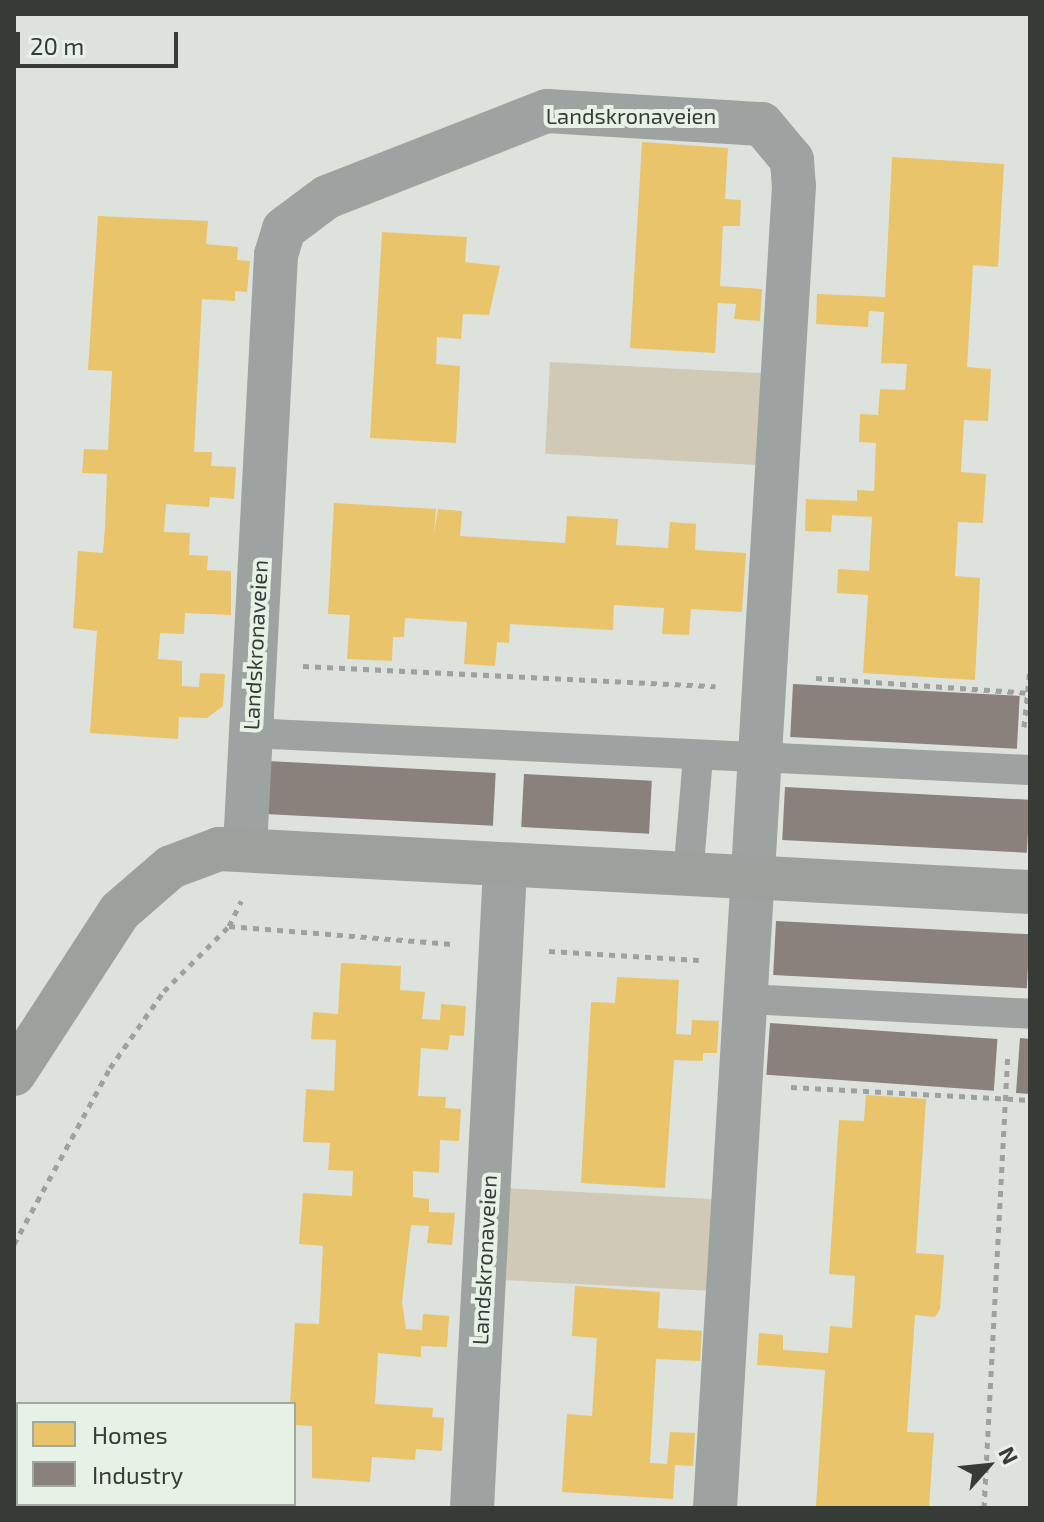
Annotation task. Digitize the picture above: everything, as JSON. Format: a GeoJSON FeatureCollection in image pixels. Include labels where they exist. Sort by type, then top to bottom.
{"type":"FeatureCollection","features":[{"type":"Feature","properties":{"kind":"street","name":"Landskronaveien"},"geometry":{"type":"LineString","coordinates":[[245,847],[276,255],[284,229],[327,197],[547,111],[739,117],[762,124],[792,160],[754,878],[715,1508]]}},
{"type":"Feature","properties":{"kind":"street"},"geometry":{"type":"LineString","coordinates":[[14,1074],[120,911],[171,867],[245,847],[505,869],[1030,892]]}},
{"type":"Feature","properties":{"kind":"street","name":"Landskronaveien"},"geometry":{"type":"LineString","coordinates":[[472,1508],[505,869]]}},
{"type":"Feature","properties":{"kind":"lane"},"geometry":{"type":"LineString","coordinates":[[250,733],[698,757],[1024,770]]}},
{"type":"Feature","properties":{"kind":"lane"},"geometry":{"type":"LineString","coordinates":[[688,876],[698,757]]}},
{"type":"Feature","properties":{"kind":"lane"},"geometry":{"type":"LineString","coordinates":[[747,999],[1020,1013]]}},
{"type":"Feature","properties":{"kind":"path"},"geometry":{"type":"LineString","coordinates":[[254,664],[1029,693]]}},
{"type":"Feature","properties":{"kind":"path"},"geometry":{"type":"LineString","coordinates":[[1024,770],[1030,668]]}},
{"type":"Feature","properties":{"kind":"path"},"geometry":{"type":"LineString","coordinates":[[14,1244],[118,1057],[164,991],[240,909],[245,847]]}},
{"type":"Feature","properties":{"kind":"path"},"geometry":{"type":"LineString","coordinates":[[984,1508],[1007,1099],[1020,1013]]}},
{"type":"Feature","properties":{"kind":"path"},"geometry":{"type":"LineString","coordinates":[[742,1085],[1030,1100]]}},
{"type":"Feature","properties":{"kind":"shaded area"},"geometry":{"type":"Polygon","coordinates":[[[550,362],[763,373],[758,465],[545,454],[550,362]]]}},
{"type":"Feature","properties":{"kind":"shaded area"},"geometry":{"type":"Polygon","coordinates":[[[504,1188],[717,1199],[712,1291],[499,1280],[504,1188]]]}},
{"type":"Feature","properties":{"kind":"building: Homes"},"geometry":{"type":"Polygon","coordinates":[[[642,142],[728,148],[725,199],[741,200],[740,226],[723,226],[720,286],[762,289],[760,321],[734,319],[736,304],[718,303],[715,353],[630,348],[642,142]]]}},
{"type":"Feature","properties":{"kind":"building: Homes"},"geometry":{"type":"Polygon","coordinates":[[[892,157],[1004,164],[998,267],[973,265],[967,367],[991,369],[988,421],[964,420],[961,472],[986,474],[983,523],[958,522],[955,576],[980,578],[975,680],[863,673],[868,595],[837,593],[838,569],[869,571],[872,517],[832,515],[831,532],[805,531],[806,499],[857,501],[857,490],[874,491],[876,443],[859,442],[860,414],[878,415],[880,389],[905,390],[907,364],[881,363],[884,312],[869,311],[868,327],[816,324],[817,294],[885,297],[892,157]]]}},
{"type":"Feature","properties":{"kind":"building: Homes"},"geometry":{"type":"Polygon","coordinates":[[[98,216],[208,221],[206,244],[238,247],[237,260],[250,261],[247,292],[235,291],[235,301],[202,299],[194,452],[212,452],[211,466],[236,467],[234,499],[210,497],[209,507],[166,504],[164,532],[190,533],[189,555],[208,556],[207,570],[231,571],[231,615],[185,613],[184,634],[160,633],[158,659],[182,661],[182,686],[199,687],[200,673],[225,674],[223,706],[207,718],[179,717],[178,739],[90,733],[97,631],[73,628],[78,551],[103,553],[105,527],[107,474],[82,473],[84,449],[108,450],[112,371],[88,370],[98,216]]]}},
{"type":"Feature","properties":{"kind":"building: Homes"},"geometry":{"type":"Polygon","coordinates":[[[382,232],[467,237],[465,262],[500,266],[489,315],[463,314],[461,339],[437,337],[436,364],[460,366],[456,443],[370,438],[382,232]]]}},
{"type":"Feature","properties":{"kind":"building: Homes"},"geometry":{"type":"Polygon","coordinates":[[[334,503],[436,509],[434,534],[438,509],[462,511],[460,536],[565,543],[567,516],[618,519],[616,545],[668,548],[670,522],[696,524],[695,550],[746,553],[742,612],[691,609],[689,635],[662,634],[664,608],[614,605],[613,630],[510,624],[509,643],[497,642],[495,666],[464,664],[467,622],[405,618],[404,637],[393,637],[392,661],[347,659],[350,615],[328,614],[334,503]]]}},
{"type":"Feature","properties":{"kind":"building: Homes"},"geometry":{"type":"Polygon","coordinates":[[[341,963],[401,966],[400,990],[425,992],[422,1019],[440,1020],[441,1004],[466,1006],[464,1036],[450,1035],[448,1050],[421,1048],[418,1096],[446,1097],[445,1108],[461,1109],[459,1141],[440,1140],[439,1173],[413,1171],[413,1197],[429,1199],[429,1212],[455,1213],[452,1245],[427,1243],[429,1226],[411,1225],[402,1302],[406,1329],[422,1330],[423,1314],[449,1316],[447,1347],[421,1346],[421,1357],[378,1353],[375,1404],[433,1408],[432,1417],[444,1418],[442,1451],[416,1449],[415,1460],[372,1457],[370,1482],[312,1478],[312,1426],[296,1425],[296,1402],[290,1402],[295,1323],[319,1324],[323,1246],[299,1244],[303,1193],[352,1196],[353,1171],[328,1170],[330,1143],[303,1142],[306,1089],[334,1091],[336,1040],[311,1039],[313,1012],[338,1014],[341,963]]]}},
{"type":"Feature","properties":{"kind":"building: Homes"},"geometry":{"type":"Polygon","coordinates":[[[617,977],[679,980],[676,1034],[691,1035],[692,1020],[719,1021],[717,1053],[703,1053],[703,1061],[674,1060],[665,1188],[581,1183],[591,1002],[615,1003],[617,977]]]}},
{"type":"Feature","properties":{"kind":"building: Homes"},"geometry":{"type":"Polygon","coordinates":[[[866,1095],[926,1099],[916,1253],[944,1255],[940,1309],[935,1317],[915,1315],[907,1432],[934,1433],[929,1508],[816,1506],[825,1370],[757,1365],[759,1333],[783,1335],[783,1350],[828,1353],[830,1326],[852,1328],[855,1276],[829,1274],[839,1120],[864,1121],[866,1095]]]}},
{"type":"Feature","properties":{"kind":"building: Homes"},"geometry":{"type":"Polygon","coordinates":[[[575,1286],[660,1292],[658,1328],[702,1331],[700,1361],[656,1359],[650,1463],[667,1464],[670,1432],[695,1433],[693,1466],[675,1465],[673,1499],[562,1492],[567,1414],[592,1416],[597,1338],[572,1336],[575,1286]]]}},
{"type":"Feature","properties":{"kind":"building: Industry"},"geometry":{"type":"Polygon","coordinates":[[[793,684],[1020,696],[1017,749],[790,737],[793,684]]]}},
{"type":"Feature","properties":{"kind":"building: Industry"},"geometry":{"type":"Polygon","coordinates":[[[268,761],[496,773],[493,826],[265,814],[268,761]]]}},
{"type":"Feature","properties":{"kind":"building: Industry"},"geometry":{"type":"Polygon","coordinates":[[[524,774],[652,781],[649,834],[521,827],[524,774]]]}},
{"type":"Feature","properties":{"kind":"building: Industry"},"geometry":{"type":"Polygon","coordinates":[[[785,787],[1030,800],[1027,853],[782,840],[785,787]]]}},
{"type":"Feature","properties":{"kind":"building: Industry"},"geometry":{"type":"Polygon","coordinates":[[[776,921],[1030,934],[1027,988],[773,975],[776,921]]]}},
{"type":"Feature","properties":{"kind":"building: Industry"},"geometry":{"type":"Polygon","coordinates":[[[770,1023],[997,1039],[994,1091],[766,1075],[770,1023]]]}},
{"type":"Feature","properties":{"kind":"building: Industry"},"geometry":{"type":"Polygon","coordinates":[[[1020,1038],[1030,1039],[1030,1094],[1016,1093],[1020,1038]]]}}]}
